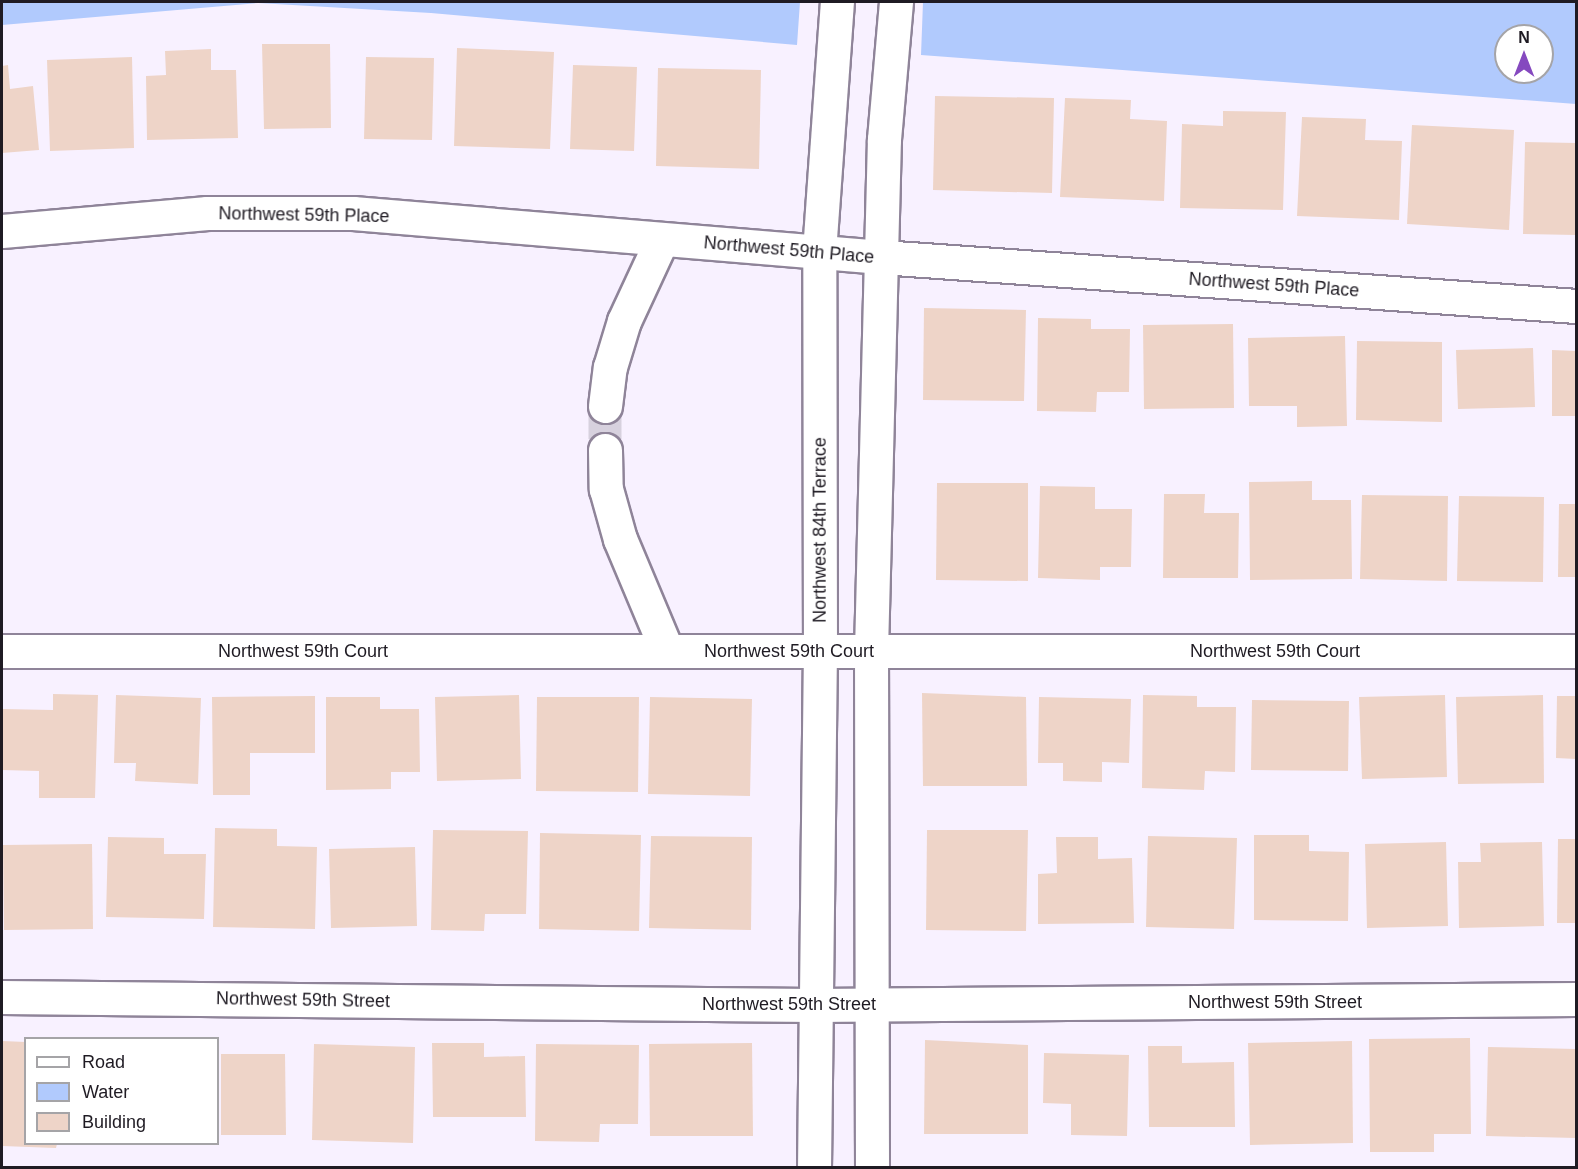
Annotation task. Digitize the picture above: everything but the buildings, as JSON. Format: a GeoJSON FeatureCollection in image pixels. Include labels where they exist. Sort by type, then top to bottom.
{"type":"FeatureCollection","features":[{"type":"Feature","properties":{"kind":"street","name":"Northwest 84th Terrace"},"geometry":{"type":"LineString","coordinates":[[814,1167],[813,1005],[820,651],[819,252],[837,2]]}},
{"type":"Feature","properties":{"kind":"street"},"geometry":{"type":"LineString","coordinates":[[872,1167],[871,651],[884,139],[896,2]]}},
{"type":"Feature","properties":{"kind":"street","name":"Northwest 59th Place"},"geometry":{"type":"LineString","coordinates":[[2,231],[207,213],[353,213],[881,257],[1576,306]]}},
{"type":"Feature","properties":{"kind":"street"},"geometry":{"type":"LineString","coordinates":[[605,406],[610,367],[624,321],[662,239]]}},
{"type":"Feature","properties":{"kind":"street"},"geometry":{"type":"LineString","coordinates":[[605,450],[606,489],[620,539],[667,651]]}},
{"type":"Feature","properties":{"kind":"street","name":"Northwest 59th Court"},"geometry":{"type":"LineString","coordinates":[[2,651],[1576,651]]}},
{"type":"Feature","properties":{"kind":"street","name":"Northwest 59th Street"},"geometry":{"type":"LineString","coordinates":[[2,996],[813,1005],[1576,999]]}},
{"type":"Feature","properties":{"kind":"water"},"geometry":{"type":"Polygon","coordinates":[[[2,2],[800,2],[797,45],[431,13],[258,3],[2,25],[2,2]]]}},
{"type":"Feature","properties":{"kind":"water"},"geometry":{"type":"Polygon","coordinates":[[[923,2],[1576,2],[1576,104],[921,55],[923,2]]]}},
{"type":"Feature","properties":{"kind":"tunnel"},"geometry":{"type":"LineString","coordinates":[[605,406],[605,450]]}}]}
